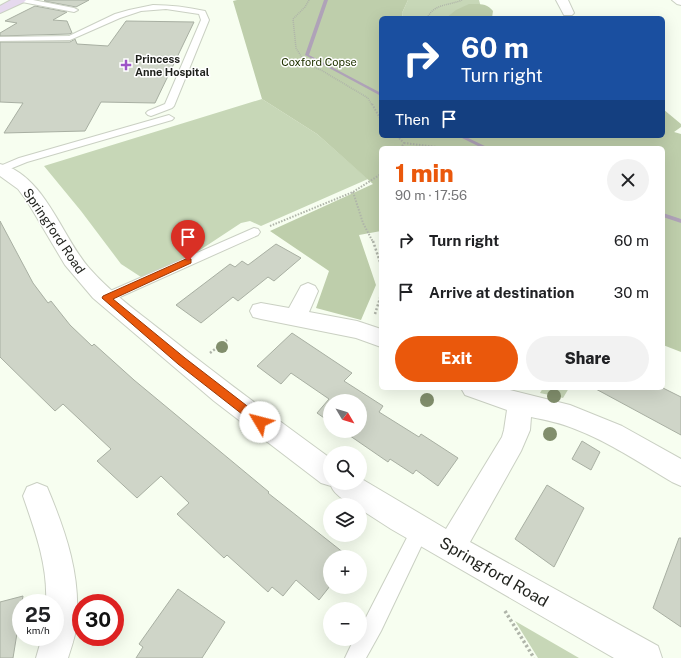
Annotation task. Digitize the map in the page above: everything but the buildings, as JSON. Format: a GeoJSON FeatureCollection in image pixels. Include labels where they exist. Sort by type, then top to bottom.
{"type":"FeatureCollection","features":[{"type":"Feature","properties":{"kind":"street"},"geometry":{"type":"LineString","coordinates":[[0,10],[21,0]]}},
{"type":"Feature","properties":{"kind":"street"},"geometry":{"type":"LineString","coordinates":[[562,0],[568,13]]}},
{"type":"Feature","properties":{"kind":"street","name":"Springford Road"},"geometry":{"type":"LineString","coordinates":[[0,170],[23,185],[32,195],[72,260],[85,278],[106,298],[223,394],[323,469]]}},
{"type":"Feature","properties":{"kind":"street"},"geometry":{"type":"LineString","coordinates":[[296,318],[308,291]]}},
{"type":"Feature","properties":{"kind":"street"},"geometry":{"type":"LineString","coordinates":[[261,311],[356,330],[379,337]]}},
{"type":"Feature","properties":{"kind":"street"},"geometry":{"type":"LineString","coordinates":[[478,390],[499,398],[570,416],[590,423],[616,435],[681,473]]}},
{"type":"Feature","properties":{"kind":"street"},"geometry":{"type":"LineString","coordinates":[[451,548],[512,443],[517,430],[520,404]]}},
{"type":"Feature","properties":{"kind":"street","name":"Springford Road"},"geometry":{"type":"LineString","coordinates":[[354,490],[451,548],[646,658]]}},
{"type":"Feature","properties":{"kind":"street"},"geometry":{"type":"LineString","coordinates":[[38,496],[56,550],[62,589],[60,629],[52,658]]}},
{"type":"Feature","properties":{"kind":"lane"},"geometry":{"type":"LineString","coordinates":[[21,0],[74,10]]}},
{"type":"Feature","properties":{"kind":"lane"},"geometry":{"type":"LineString","coordinates":[[0,39],[70,38],[79,35],[107,20],[127,12],[142,9],[175,8],[202,13],[205,20],[169,106],[150,114]]}},
{"type":"Feature","properties":{"kind":"lane"},"geometry":{"type":"LineString","coordinates":[[0,170],[23,160],[169,118]]}},
{"type":"Feature","properties":{"kind":"lane"},"geometry":{"type":"LineString","coordinates":[[106,298],[254,232]]}},
{"type":"Feature","properties":{"kind":"lane"},"geometry":{"type":"LineString","coordinates":[[355,658],[374,624],[420,530]]}},
{"type":"Feature","properties":{"kind":"path"},"geometry":{"type":"LineString","coordinates":[[310,0],[293,19],[296,48],[306,64],[320,70],[368,98],[379,117]]}},
{"type":"Feature","properties":{"kind":"path"},"geometry":{"type":"LineString","coordinates":[[428,16],[430,10],[438,5],[456,3],[462,0]]}},
{"type":"Feature","properties":{"kind":"path"},"geometry":{"type":"LineString","coordinates":[[399,138],[404,143],[429,146]]}},
{"type":"Feature","properties":{"kind":"path"},"geometry":{"type":"LineString","coordinates":[[254,232],[280,223],[353,192],[379,175]]}},
{"type":"Feature","properties":{"kind":"path"},"geometry":{"type":"LineString","coordinates":[[353,192],[379,260]]}},
{"type":"Feature","properties":{"kind":"path"},"geometry":{"type":"LineString","coordinates":[[508,580],[500,602],[534,658]]}},
{"type":"Feature","properties":{"kind":"green space"},"geometry":{"type":"Polygon","coordinates":[[[408,0],[479,0],[483,16],[403,16],[402,13],[408,0]]]}},
{"type":"Feature","properties":{"kind":"green space","name":"Coxford Copse"},"geometry":{"type":"Polygon","coordinates":[[[408,0],[402,13],[403,16],[379,16],[379,138],[665,138],[665,111],[681,124],[681,127],[674,132],[681,134],[681,352],[665,346],[665,146],[379,146],[379,231],[359,235],[376,285],[361,320],[316,308],[329,271],[270,231],[373,184],[317,134],[262,99],[233,1],[408,0]]]}},
{"type":"Feature","properties":{"kind":"green space"},"geometry":{"type":"Polygon","coordinates":[[[469,4],[482,4],[491,8],[493,11],[492,16],[448,16],[456,10],[469,4]]]}},
{"type":"Feature","properties":{"kind":"green space"},"geometry":{"type":"Polygon","coordinates":[[[262,99],[317,134],[368,179],[261,226],[250,221],[241,223],[194,254],[141,277],[121,264],[81,211],[44,166],[262,99]]]}},
{"type":"Feature","properties":{"kind":"green space"},"geometry":{"type":"Polygon","coordinates":[[[542,390],[568,390],[563,398],[540,393],[542,390]]]}},
{"type":"Feature","properties":{"kind":"green space"},"geometry":{"type":"Polygon","coordinates":[[[515,621],[579,658],[538,658],[515,621]]]}},
{"type":"Feature","properties":{"kind":"waterway"},"geometry":{"type":"LineString","coordinates":[[326,0],[307,55],[379,94]]}},
{"type":"Feature","properties":{"kind":"waterway"},"geometry":{"type":"LineString","coordinates":[[464,138],[482,146]]}},
{"type":"Feature","properties":{"kind":"waterway"},"geometry":{"type":"LineString","coordinates":[[665,216],[681,221]]}},
{"type":"Feature","properties":{"kind":"place","name":"Princess Anne Hospital"},"geometry":{"type":"Point","coordinates":[126,65]}},
{"type":"Feature","properties":{"kind":"route"},"geometry":{"type":"LineString","coordinates":[[188,261],[106,298],[181,361],[260,422]]}}]}
